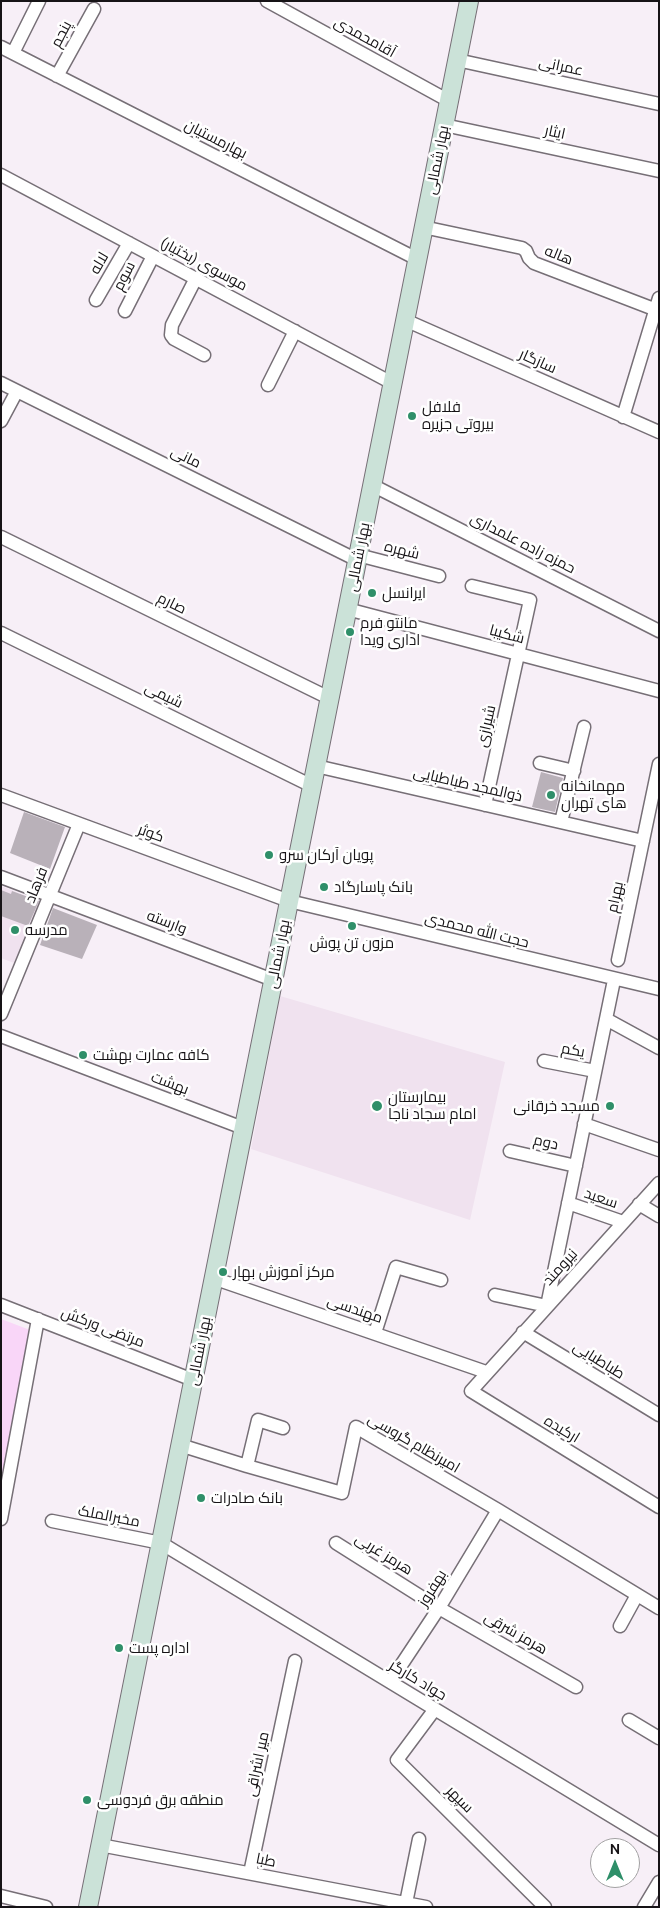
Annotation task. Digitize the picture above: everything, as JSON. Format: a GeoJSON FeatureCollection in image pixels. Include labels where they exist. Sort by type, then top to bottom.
{"type":"FeatureCollection","features":[{"type":"Feature","properties":{"kind":"main road","name":"بهار شمالی"},"geometry":{"type":"LineString","coordinates":[[88,1907],[469,1]]}},
{"type":"Feature","properties":{"kind":"street"},"geometry":{"type":"LineString","coordinates":[[13,53],[39,1]]}},
{"type":"Feature","properties":{"kind":"street","name":"آقامحمدی"},"geometry":{"type":"LineString","coordinates":[[267,1],[449,101]]}},
{"type":"Feature","properties":{"kind":"street","name":"پنجم"},"geometry":{"type":"LineString","coordinates":[[57,76],[94,8]]}},
{"type":"Feature","properties":{"kind":"street","name":"بهارمستیان"},"geometry":{"type":"LineString","coordinates":[[1,47],[417,260]]}},
{"type":"Feature","properties":{"kind":"street","name":"عمرانی"},"geometry":{"type":"LineString","coordinates":[[457,60],[659,104]]}},
{"type":"Feature","properties":{"kind":"street","name":"ایثار"},"geometry":{"type":"LineString","coordinates":[[444,125],[659,171]]}},
{"type":"Feature","properties":{"kind":"street","name":"موسوی (بختیار)"},"geometry":{"type":"LineString","coordinates":[[1,175],[392,383]]}},
{"type":"Feature","properties":{"kind":"street","name":"هاله"},"geometry":{"type":"LineString","coordinates":[[423,227],[522,248],[534,263],[658,306],[623,417]]}},
{"type":"Feature","properties":{"kind":"street","name":"لاله"},"geometry":{"type":"LineString","coordinates":[[96,300],[130,243]]}},
{"type":"Feature","properties":{"kind":"street","name":"سوم"},"geometry":{"type":"LineString","coordinates":[[124,311],[153,256]]}},
{"type":"Feature","properties":{"kind":"street"},"geometry":{"type":"LineString","coordinates":[[196,278],[172,325],[171,335],[174,339],[204,355]]}},
{"type":"Feature","properties":{"kind":"street","name":"سازگار"},"geometry":{"type":"LineString","coordinates":[[405,320],[659,432]]}},
{"type":"Feature","properties":{"kind":"street"},"geometry":{"type":"LineString","coordinates":[[268,385],[294,331]]}},
{"type":"Feature","properties":{"kind":"street","name":"مانی"},"geometry":{"type":"LineString","coordinates":[[1,383],[357,558]]}},
{"type":"Feature","properties":{"kind":"street"},"geometry":{"type":"LineString","coordinates":[[1,422],[17,391]]}},
{"type":"Feature","properties":{"kind":"street","name":"حمزه زاده علمداری"},"geometry":{"type":"LineString","coordinates":[[372,485],[659,631]]}},
{"type":"Feature","properties":{"kind":"street","name":"صارم"},"geometry":{"type":"LineString","coordinates":[[1,537],[329,698]]}},
{"type":"Feature","properties":{"kind":"street","name":"شهره"},"geometry":{"type":"LineString","coordinates":[[357,558],[439,576]]}},
{"type":"Feature","properties":{"kind":"street","name":"شیرازی"},"geometry":{"type":"LineString","coordinates":[[472,586],[530,600],[485,805]]}},
{"type":"Feature","properties":{"kind":"street","name":"شکیبا"},"geometry":{"type":"LineString","coordinates":[[347,609],[659,691]]}},
{"type":"Feature","properties":{"kind":"street","name":"شیمی"},"geometry":{"type":"LineString","coordinates":[[1,633],[312,786]]}},
{"type":"Feature","properties":{"kind":"street"},"geometry":{"type":"LineString","coordinates":[[562,822],[584,727]]}},
{"type":"Feature","properties":{"kind":"street"},"geometry":{"type":"LineString","coordinates":[[540,763],[574,771]]}},
{"type":"Feature","properties":{"kind":"street","name":"بهرام"},"geometry":{"type":"LineString","coordinates":[[618,960],[643,841],[653,821],[659,764]]}},
{"type":"Feature","properties":{"kind":"street","name":"ذوالمجد طباطبایی"},"geometry":{"type":"LineString","coordinates":[[316,766],[643,841]]}},
{"type":"Feature","properties":{"kind":"street","name":"کوثر"},"geometry":{"type":"LineString","coordinates":[[1,795],[289,901]]}},
{"type":"Feature","properties":{"kind":"street","name":"فرهاد"},"geometry":{"type":"LineString","coordinates":[[1,1014],[79,824]]}},
{"type":"Feature","properties":{"kind":"street","name":"وارسته"},"geometry":{"type":"LineString","coordinates":[[1,876],[273,980]]}},
{"type":"Feature","properties":{"kind":"street","name":"حجت الله محمدی"},"geometry":{"type":"LineString","coordinates":[[289,901],[659,990]]}},
{"type":"Feature","properties":{"kind":"street"},"geometry":{"type":"LineString","coordinates":[[495,1295],[547,1306],[614,980]]}},
{"type":"Feature","properties":{"kind":"street"},"geometry":{"type":"LineString","coordinates":[[606,1019],[659,1048]]}},
{"type":"Feature","properties":{"kind":"street","name":"بهشت"},"geometry":{"type":"LineString","coordinates":[[1,1036],[243,1128]]}},
{"type":"Feature","properties":{"kind":"street","name":"یکم"},"geometry":{"type":"LineString","coordinates":[[544,1061],[595,1071]]}},
{"type":"Feature","properties":{"kind":"street"},"geometry":{"type":"LineString","coordinates":[[584,1124],[659,1150]]}},
{"type":"Feature","properties":{"kind":"street","name":"دوم"},"geometry":{"type":"LineString","coordinates":[[510,1151],[576,1166]]}},
{"type":"Feature","properties":{"kind":"street","name":"نیرومند"},"geometry":{"type":"LineString","coordinates":[[486,1372],[659,1183]]}},
{"type":"Feature","properties":{"kind":"street","name":"سعید"},"geometry":{"type":"LineString","coordinates":[[568,1203],[623,1222]]}},
{"type":"Feature","properties":{"kind":"street"},"geometry":{"type":"LineString","coordinates":[[639,1204],[659,1216]]}},
{"type":"Feature","properties":{"kind":"street"},"geometry":{"type":"LineString","coordinates":[[375,1333],[396,1267],[441,1280]]}},
{"type":"Feature","properties":{"kind":"street","name":"مهندسی"},"geometry":{"type":"LineString","coordinates":[[213,1278],[486,1372]]}},
{"type":"Feature","properties":{"kind":"street","name":"مرتضی ورکش"},"geometry":{"type":"LineString","coordinates":[[1,1305],[193,1380]]}},
{"type":"Feature","properties":{"kind":"street"},"geometry":{"type":"LineString","coordinates":[[1,1519],[38,1320]]}},
{"type":"Feature","properties":{"kind":"street","name":"طباطبایی"},"geometry":{"type":"LineString","coordinates":[[523,1332],[659,1415]]}},
{"type":"Feature","properties":{"kind":"street","name":"ارکیده"},"geometry":{"type":"LineString","coordinates":[[486,1372],[470,1391],[659,1507]]}},
{"type":"Feature","properties":{"kind":"street"},"geometry":{"type":"LineString","coordinates":[[247,1466],[258,1420],[283,1428]]}},
{"type":"Feature","properties":{"kind":"street","name":"امیرنظام گروسی"},"geometry":{"type":"LineString","coordinates":[[180,1445],[342,1493],[356,1426],[659,1608]]}},
{"type":"Feature","properties":{"kind":"street","name":"بهفروز"},"geometry":{"type":"LineString","coordinates":[[390,1682],[440,1608],[498,1510]]}},
{"type":"Feature","properties":{"kind":"street","name":"مخبرالملک"},"geometry":{"type":"LineString","coordinates":[[52,1521],[160,1542]]}},
{"type":"Feature","properties":{"kind":"street","name":"جواد کارگر"},"geometry":{"type":"LineString","coordinates":[[160,1542],[659,1845]]}},
{"type":"Feature","properties":{"kind":"street","name":"هرمز غربی"},"geometry":{"type":"LineString","coordinates":[[336,1543],[440,1608]]}},
{"type":"Feature","properties":{"kind":"street"},"geometry":{"type":"LineString","coordinates":[[620,1626],[637,1594]]}},
{"type":"Feature","properties":{"kind":"street","name":"هرمز شرقی"},"geometry":{"type":"LineString","coordinates":[[440,1608],[576,1687]]}},
{"type":"Feature","properties":{"kind":"street","name":"میر اشراقی"},"geometry":{"type":"LineString","coordinates":[[250,1873],[295,1661]]}},
{"type":"Feature","properties":{"kind":"street","name":"سپهر"},"geometry":{"type":"LineString","coordinates":[[435,1709],[397,1760],[545,1907]]}},
{"type":"Feature","properties":{"kind":"street"},"geometry":{"type":"LineString","coordinates":[[629,1720],[659,1738]]}},
{"type":"Feature","properties":{"kind":"street"},"geometry":{"type":"LineString","coordinates":[[406,1903],[419,1840]]}},
{"type":"Feature","properties":{"kind":"street","name":"طبا"},"geometry":{"type":"LineString","coordinates":[[100,1845],[250,1873],[381,1903],[406,1903],[426,1907]]}},
{"type":"Feature","properties":{"kind":"street"},"geometry":{"type":"LineString","coordinates":[[644,1907],[659,1882]]}},
{"type":"Feature","properties":{"kind":"street"},"geometry":{"type":"LineString","coordinates":[[1,1896],[46,1907]]}},
{"type":"Feature","properties":{"kind":"shaded area","name":"مدرسه"},"geometry":{"type":"Polygon","coordinates":[[[1,886],[41,902],[14,963],[1,958],[1,886]]]}},
{"type":"Feature","properties":{"kind":"shaded area","name":"بیمارستان امام سجاد ناجا"},"geometry":{"type":"Polygon","coordinates":[[[280,996],[505,1062],[470,1220],[251,1149],[280,996]]]}},
{"type":"Feature","properties":{"kind":"shaded area"},"geometry":{"type":"Polygon","coordinates":[[[1,1319],[30,1330],[1,1484],[1,1319]]]}},
{"type":"Feature","properties":{"kind":"building","name":"مهمانخانه های تهران"},"geometry":{"type":"Polygon","coordinates":[[[541,772],[563,778],[555,812],[532,807],[541,772]]]}},
{"type":"Feature","properties":{"kind":"building"},"geometry":{"type":"Polygon","coordinates":[[[24,812],[65,827],[50,869],[10,853],[24,812]]]}},
{"type":"Feature","properties":{"kind":"building"},"geometry":{"type":"Polygon","coordinates":[[[1,890],[11,894],[12,891],[39,901],[28,926],[1,916],[1,890]]]}},
{"type":"Feature","properties":{"kind":"building"},"geometry":{"type":"Polygon","coordinates":[[[53,908],[97,925],[82,959],[40,945],[53,908]]]}},
{"type":"Feature","properties":{"kind":"place","name":"فلافل بیروتی جزیره"},"geometry":{"type":"Point","coordinates":[412,416]}},
{"type":"Feature","properties":{"kind":"place","name":"ایرانسل"},"geometry":{"type":"Point","coordinates":[372,593]}},
{"type":"Feature","properties":{"kind":"place","name":"مانتو فرم اداری ویدا"},"geometry":{"type":"Point","coordinates":[350,632]}},
{"type":"Feature","properties":{"kind":"place","name":"مهمانخانه های تهران"},"geometry":{"type":"Point","coordinates":[551,795]}},
{"type":"Feature","properties":{"kind":"place","name":"پویان آرکان سرو"},"geometry":{"type":"Point","coordinates":[269,855]}},
{"type":"Feature","properties":{"kind":"place","name":"بانک پاسارگاد"},"geometry":{"type":"Point","coordinates":[324,887]}},
{"type":"Feature","properties":{"kind":"place","name":"مزون تن پوش"},"geometry":{"type":"Point","coordinates":[352,926]}},
{"type":"Feature","properties":{"kind":"place","name":"مدرسه"},"geometry":{"type":"Point","coordinates":[15,930]}},
{"type":"Feature","properties":{"kind":"place","name":"کافه عمارت بهشت"},"geometry":{"type":"Point","coordinates":[83,1055]}},
{"type":"Feature","properties":{"kind":"place","name":"بیمارستان امام سجاد ناجا"},"geometry":{"type":"Point","coordinates":[377,1106]}},
{"type":"Feature","properties":{"kind":"place","name":"مسجد خرقانی"},"geometry":{"type":"Point","coordinates":[610,1106]}},
{"type":"Feature","properties":{"kind":"place","name":"مرکز آموزش بهار"},"geometry":{"type":"Point","coordinates":[223,1272]}},
{"type":"Feature","properties":{"kind":"place","name":"بانک صادرات"},"geometry":{"type":"Point","coordinates":[201,1498]}},
{"type":"Feature","properties":{"kind":"place","name":"اداره پست"},"geometry":{"type":"Point","coordinates":[119,1648]}},
{"type":"Feature","properties":{"kind":"place","name":"منطقه برق فردوسی"},"geometry":{"type":"Point","coordinates":[87,1800]}}]}
